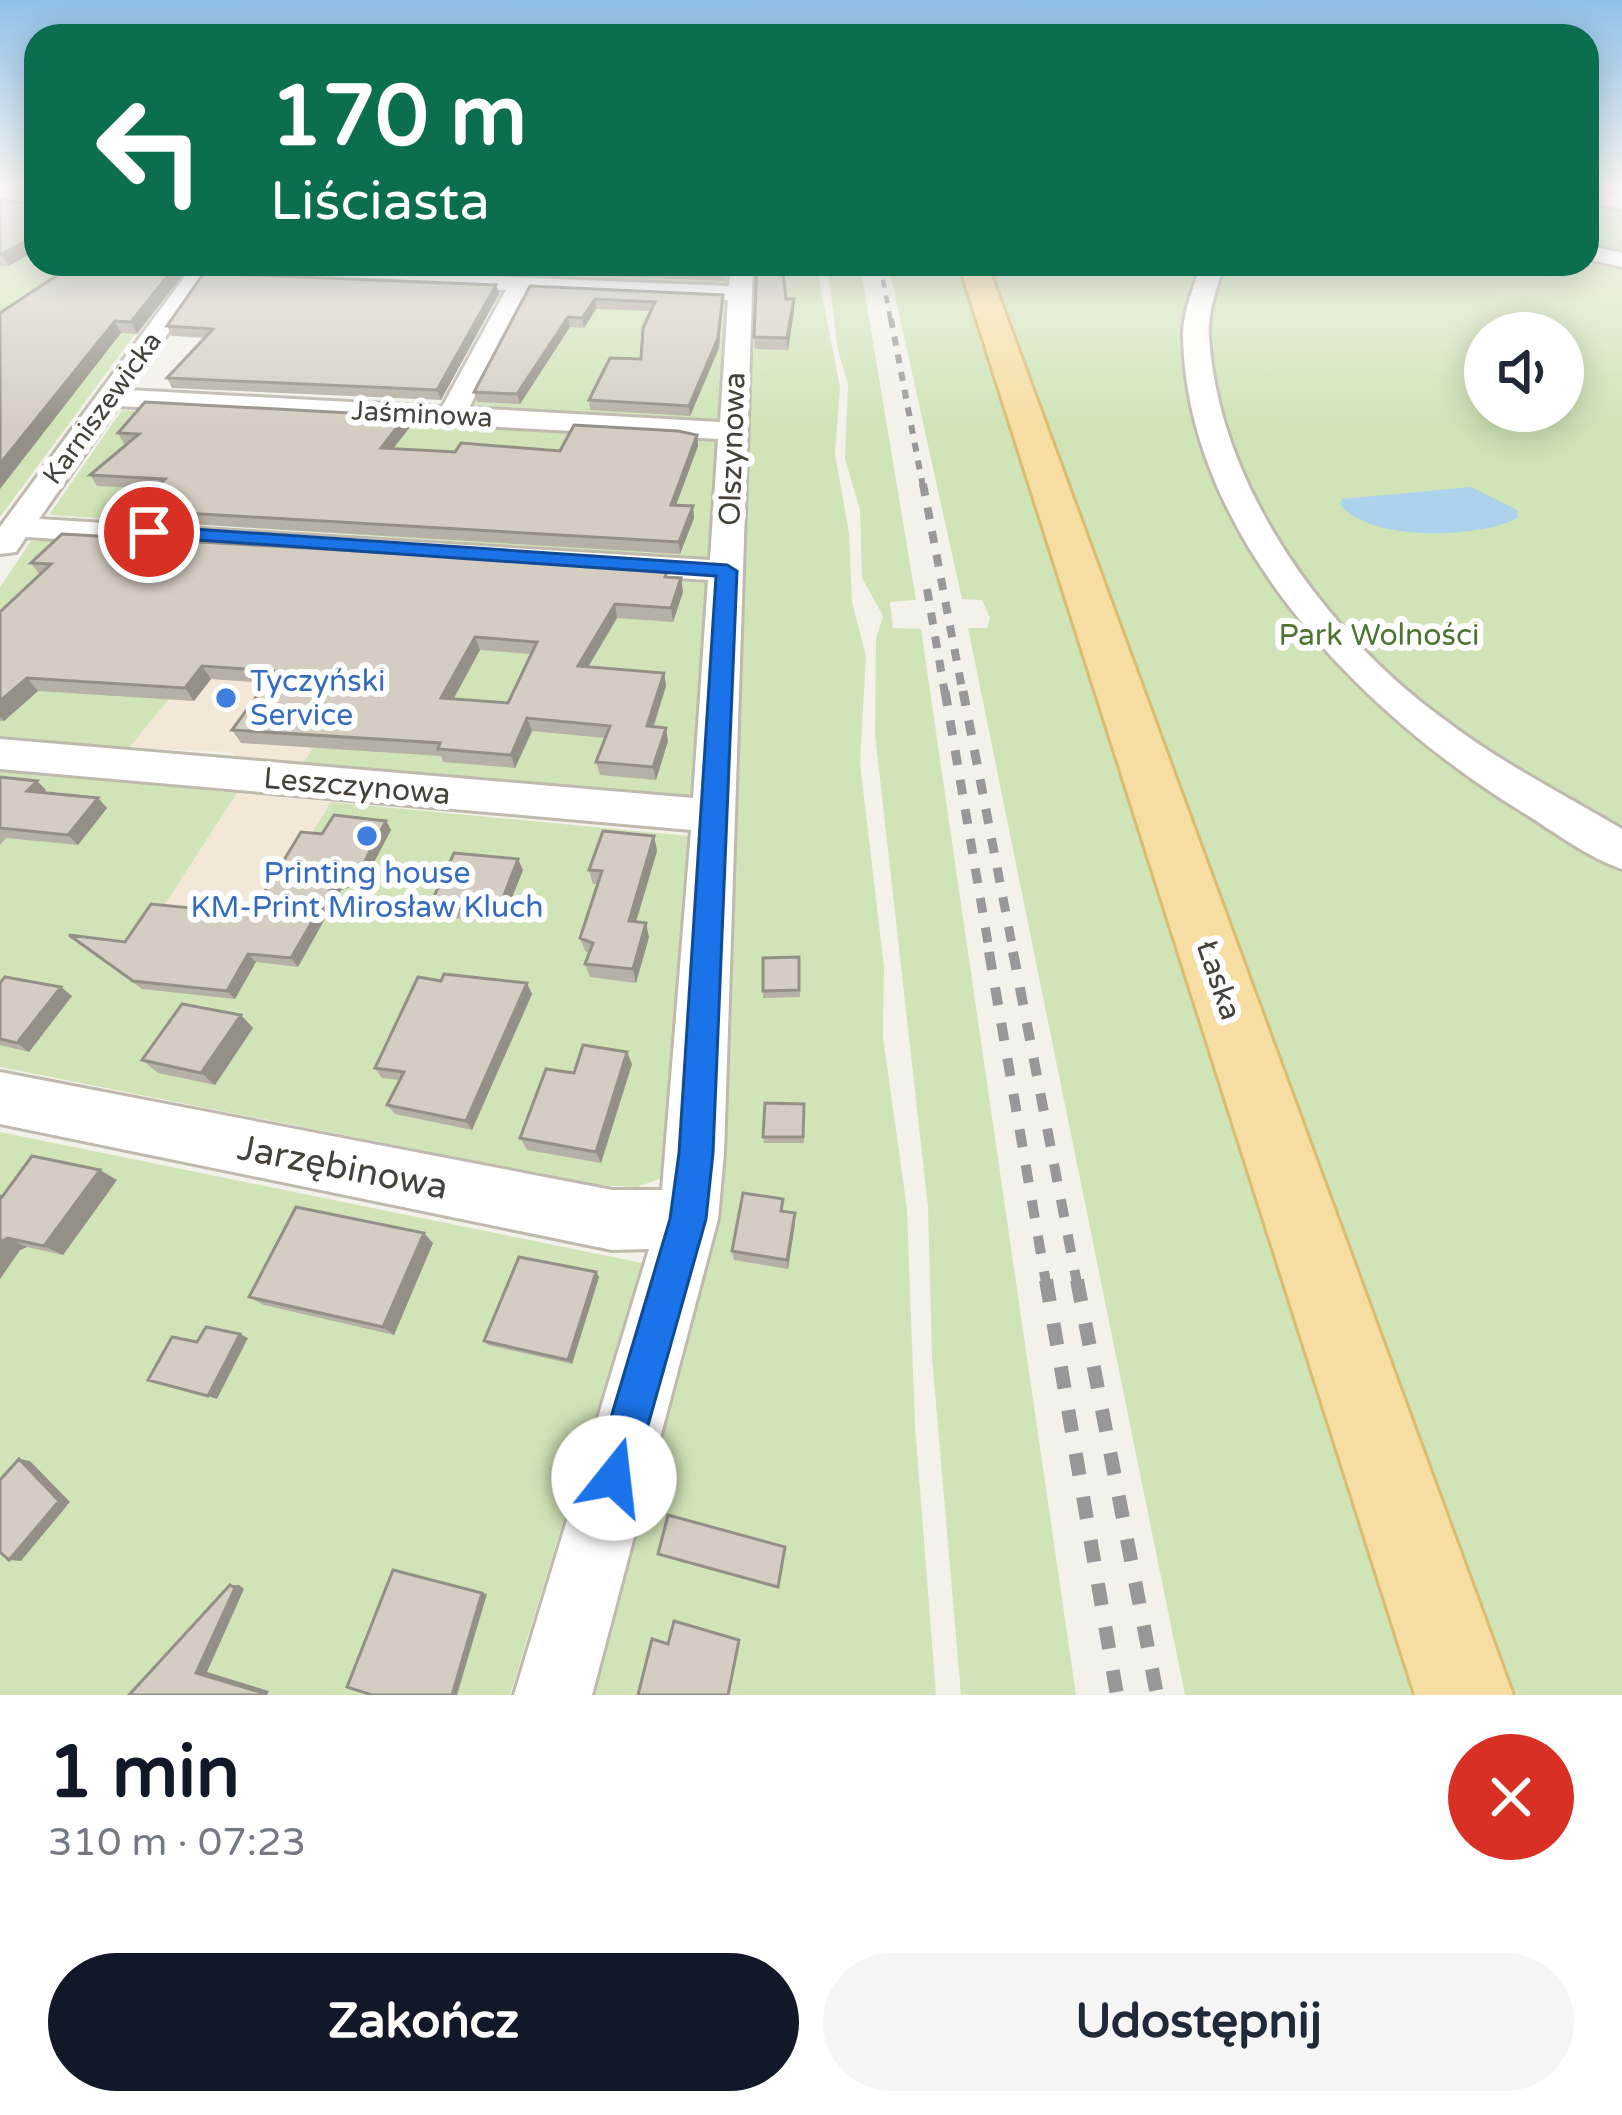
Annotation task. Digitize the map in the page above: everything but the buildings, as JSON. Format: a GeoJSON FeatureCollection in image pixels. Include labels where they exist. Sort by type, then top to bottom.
{"type":"FeatureCollection","features":[{"type":"Feature","properties":{"kind":"main road","name":"Łaska"},"geometry":{"type":"LineString","coordinates":[[977,276],[1464,1695]]}},
{"type":"Feature","properties":{"kind":"street","name":"Karniszewicka"},"geometry":{"type":"LineString","coordinates":[[9,539],[196,276]]}},
{"type":"Feature","properties":{"kind":"street"},"geometry":{"type":"LineString","coordinates":[[371,276],[521,284],[741,279]]}},
{"type":"Feature","properties":{"kind":"street"},"geometry":{"type":"LineString","coordinates":[[1209,276],[1196,332],[1205,396],[1225,471],[1317,620],[1400,706],[1622,851]]}},
{"type":"Feature","properties":{"kind":"street","name":"Olszynowa"},"geometry":{"type":"LineString","coordinates":[[553,1695],[688,1219],[715,816],[741,279]]}},
{"type":"Feature","properties":{"kind":"street"},"geometry":{"type":"LineString","coordinates":[[451,415],[521,284]]}},
{"type":"Feature","properties":{"kind":"street","name":"Jaśminowa"},"geometry":{"type":"LineString","coordinates":[[110,397],[734,431]]}},
{"type":"Feature","properties":{"kind":"street"},"geometry":{"type":"LineString","coordinates":[[9,539],[727,571]]}},
{"type":"Feature","properties":{"kind":"street","name":"Leszczynowa"},"geometry":{"type":"LineString","coordinates":[[0,754],[715,816]]}},
{"type":"Feature","properties":{"kind":"street","name":"Jarzębinowa"},"geometry":{"type":"LineString","coordinates":[[0,1098],[613,1220],[688,1219]]}},
{"type":"Feature","properties":{"kind":"shaded area"},"geometry":{"type":"Polygon","coordinates":[[[222,633],[378,646],[302,765],[237,759],[232,752],[129,748],[222,633]]]}},
{"type":"Feature","properties":{"kind":"shaded area"},"geometry":{"type":"Polygon","coordinates":[[[237,793],[331,802],[235,961],[134,950],[237,793]]]}},
{"type":"Feature","properties":{"kind":"green space"},"geometry":{"type":"Polygon","coordinates":[[[0,269],[24,269],[24,276],[178,276],[0,517],[0,269]]]}},
{"type":"Feature","properties":{"kind":"green space","name":"Park Wolności"},"geometry":{"type":"Polygon","coordinates":[[[1599,269],[1622,269],[1622,1695],[1503,1695],[989,276],[1599,276],[1599,269]]]}},
{"type":"Feature","properties":{"kind":"green space"},"geometry":{"type":"Polygon","coordinates":[[[396,276],[728,276],[727,289],[396,276]]]}},
{"type":"Feature","properties":{"kind":"green space"},"geometry":{"type":"Polygon","coordinates":[[[753,276],[818,276],[840,387],[835,454],[849,533],[852,602],[866,656],[860,763],[884,967],[883,1037],[907,1209],[915,1425],[936,1695],[591,1695],[720,1202],[753,276]]]}},
{"type":"Feature","properties":{"kind":"green space"},"geometry":{"type":"Polygon","coordinates":[[[829,276],[862,276],[916,600],[890,602],[893,628],[921,629],[1076,1695],[961,1695],[932,1357],[928,1207],[875,734],[876,639],[883,616],[862,578],[860,510],[845,459],[848,384],[838,351],[829,276]]]}},
{"type":"Feature","properties":{"kind":"green space"},"geometry":{"type":"Polygon","coordinates":[[[891,276],[964,276],[1423,1695],[1185,1695],[968,628],[987,628],[990,618],[982,600],[962,599],[891,276]]]}},
{"type":"Feature","properties":{"kind":"green space"},"geometry":{"type":"Polygon","coordinates":[[[529,288],[727,296],[719,419],[712,423],[464,411],[529,288]]]}},
{"type":"Feature","properties":{"kind":"green space"},"geometry":{"type":"Polygon","coordinates":[[[228,408],[718,437],[709,558],[49,515],[122,410],[190,415],[228,408]]]}},
{"type":"Feature","properties":{"kind":"green space"},"geometry":{"type":"Polygon","coordinates":[[[76,538],[706,583],[692,795],[637,795],[302,765],[377,647],[222,633],[129,748],[0,736],[0,587],[31,541],[76,538]]]}},
{"type":"Feature","properties":{"kind":"green space"},"geometry":{"type":"Polygon","coordinates":[[[0,770],[237,793],[135,950],[234,960],[331,802],[689,836],[662,1178],[637,1187],[596,1185],[0,1067],[0,770]]]}},
{"type":"Feature","properties":{"kind":"green space"},"geometry":{"type":"Polygon","coordinates":[[[0,1132],[642,1263],[510,1695],[0,1695],[0,1132]]]}},
{"type":"Feature","properties":{"kind":"water"},"geometry":{"type":"Polygon","coordinates":[[[1471,487],[1517,510],[1518,518],[1453,533],[1399,531],[1354,517],[1340,504],[1342,499],[1471,487]]]}},
{"type":"Feature","properties":{"kind":"railway"},"geometry":{"type":"LineString","coordinates":[[882,276],[891,322]]}},
{"type":"Feature","properties":{"kind":"railway"},"geometry":{"type":"LineString","coordinates":[[891,319],[923,487]]}},
{"type":"Feature","properties":{"kind":"railway"},"geometry":{"type":"LineString","coordinates":[[923,484],[963,694]]}},
{"type":"Feature","properties":{"kind":"railway"},"geometry":{"type":"LineString","coordinates":[[927,589],[945,694]]}},
{"type":"Feature","properties":{"kind":"railway"},"geometry":{"type":"LineString","coordinates":[[945,691],[990,955]]}},
{"type":"Feature","properties":{"kind":"railway"},"geometry":{"type":"LineString","coordinates":[[963,691],[1014,955]]}},
{"type":"Feature","properties":{"kind":"railway"},"geometry":{"type":"LineString","coordinates":[[989,952],[1046,1283]]}},
{"type":"Feature","properties":{"kind":"railway"},"geometry":{"type":"LineString","coordinates":[[1013,952],[1077,1283]]}},
{"type":"Feature","properties":{"kind":"railway"},"geometry":{"type":"LineString","coordinates":[[1046,1280],[1117,1695]]}},
{"type":"Feature","properties":{"kind":"railway"},"geometry":{"type":"LineString","coordinates":[[1077,1280],[1157,1695]]}},
{"type":"Feature","properties":{"kind":"place","name":"Tyczyński Service"},"geometry":{"type":"Point","coordinates":[226,698]}},
{"type":"Feature","properties":{"kind":"place","name":"Printing house KM-Print Mirosław Kluch"},"geometry":{"type":"Point","coordinates":[367,836]}},
{"type":"Feature","properties":{"kind":"route"},"geometry":{"type":"LineString","coordinates":[[149,532],[727,571],[696,1153],[688,1219],[614,1478]]}}]}
